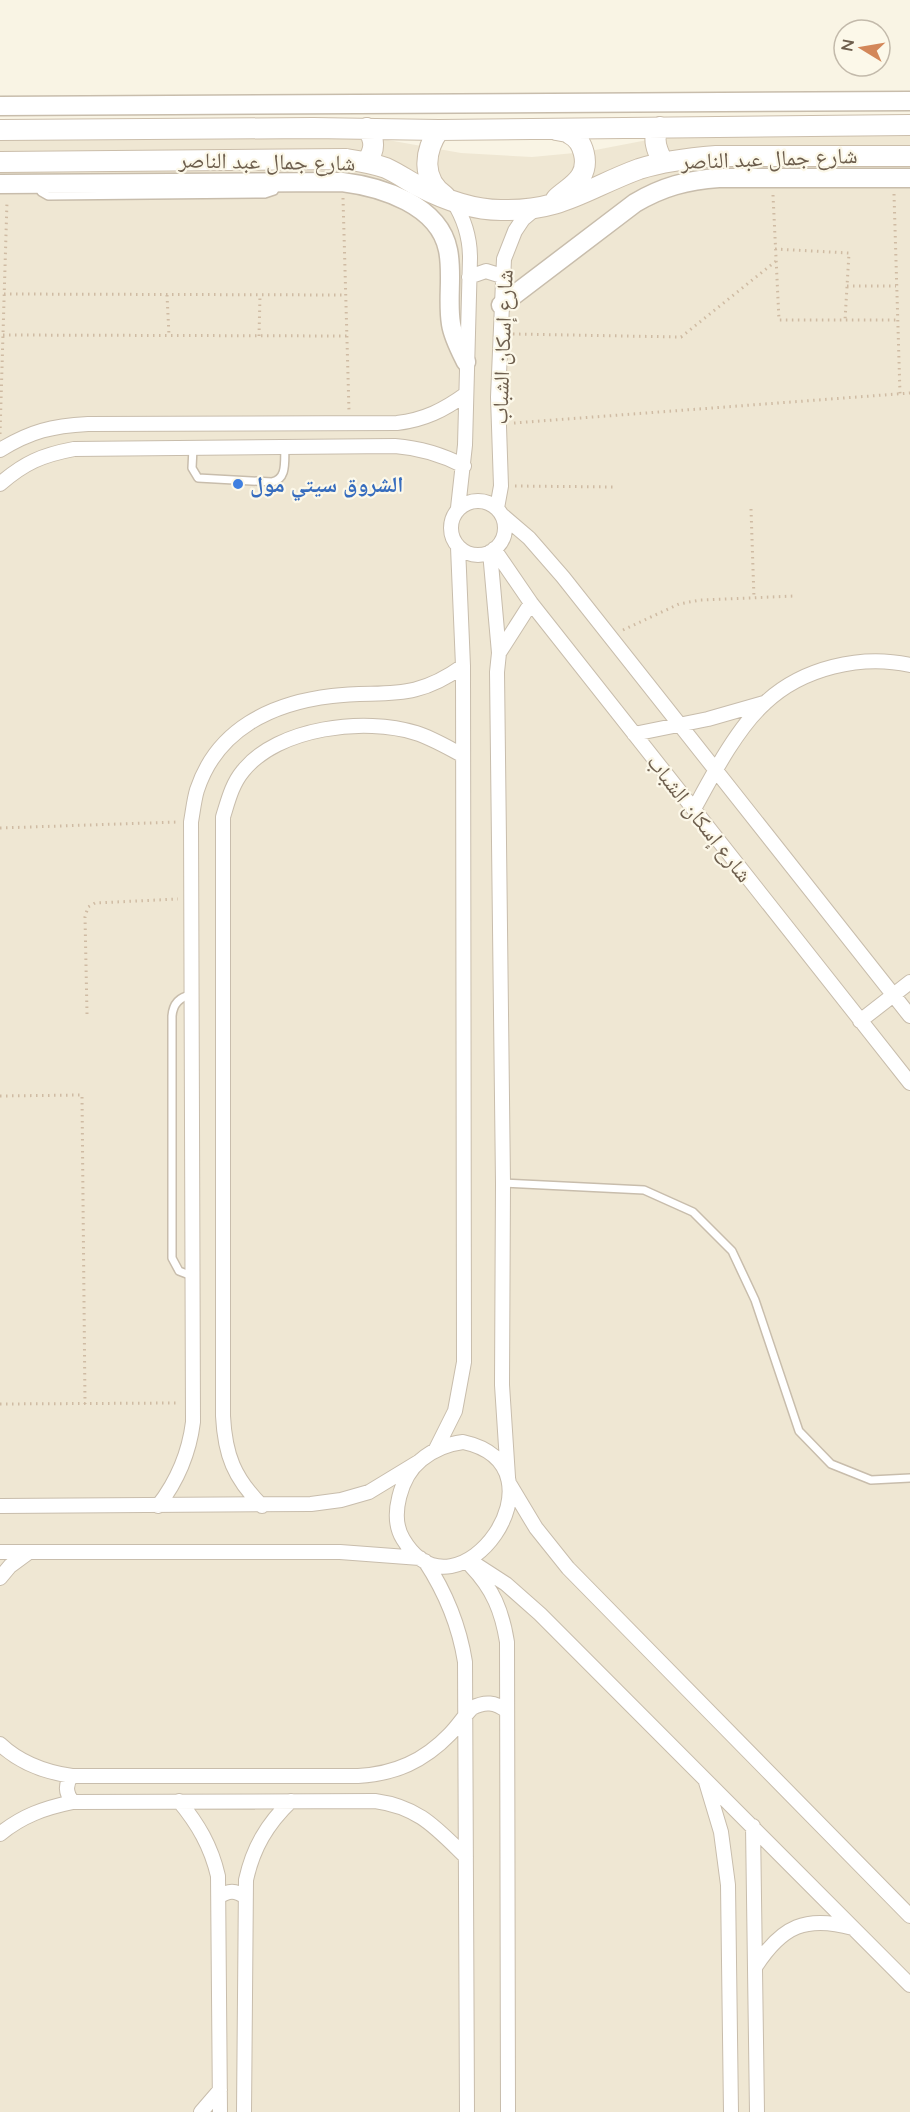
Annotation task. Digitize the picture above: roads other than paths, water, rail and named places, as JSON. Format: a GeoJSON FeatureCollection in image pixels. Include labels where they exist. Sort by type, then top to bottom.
{"type":"FeatureCollection","features":[{"type":"Feature","properties":{"kind":"main road","name":"شارع جمال عبد الناصر"},"geometry":{"type":"LineString","coordinates":[[0,130],[367,128],[439,130],[910,125]]}},
{"type":"Feature","properties":{"kind":"main road"},"geometry":{"type":"LineString","coordinates":[[660,127],[656,131],[655,140],[656,149],[663,162]]}},
{"type":"Feature","properties":{"kind":"main road"},"geometry":{"type":"LineString","coordinates":[[366,162],[374,147],[367,128]]}},
{"type":"Feature","properties":{"kind":"main road"},"geometry":{"type":"LineString","coordinates":[[548,207],[575,184],[582,175],[585,164],[584,152],[579,142],[570,134],[555,129]]}},
{"type":"Feature","properties":{"kind":"main road"},"geometry":{"type":"LineString","coordinates":[[439,130],[428,151],[426,163],[428,174],[441,194],[453,201]]}},
{"type":"Feature","properties":{"kind":"main road","name":"شارع جمال عبد الناصر"},"geometry":{"type":"LineString","coordinates":[[0,162],[346,159],[384,168],[434,194],[453,201],[477,208],[499,210],[548,207],[663,162],[716,156],[910,156]]}},
{"type":"Feature","properties":{"kind":"street"},"geometry":{"type":"LineString","coordinates":[[0,106],[910,101]]}},
{"type":"Feature","properties":{"kind":"street"},"geometry":{"type":"LineString","coordinates":[[501,305],[635,203],[675,184],[696,179],[902,178]]}},
{"type":"Feature","properties":{"kind":"street"},"geometry":{"type":"LineString","coordinates":[[4,184],[342,182],[363,184],[401,199],[428,216],[445,238],[448,252],[451,325],[466,362]]}},
{"type":"Feature","properties":{"kind":"street","name":"شارع إسكان الشباب"},"geometry":{"type":"LineString","coordinates":[[453,201],[466,226],[470,242],[464,466],[458,508]]}},
{"type":"Feature","properties":{"kind":"street","name":"شارع إسكان الشباب"},"geometry":{"type":"LineString","coordinates":[[548,207],[534,210],[523,219],[515,231],[504,259],[498,424],[500,512],[542,552],[611,636],[910,1016]]}},
{"type":"Feature","properties":{"kind":"street"},"geometry":{"type":"LineString","coordinates":[[470,277],[486,271],[502,276]]}},
{"type":"Feature","properties":{"kind":"street"},"geometry":{"type":"LineString","coordinates":[[0,450],[26,435],[56,426],[349,424],[416,421],[434,415],[466,394]]}},
{"type":"Feature","properties":{"kind":"street"},"geometry":{"type":"LineString","coordinates":[[0,484],[30,462],[47,454],[74,449],[413,448],[447,457],[464,466]]}},
{"type":"Feature","properties":{"kind":"street"},"geometry":{"type":"LineString","coordinates":[[482,500],[500,512],[505,532],[502,540],[492,551],[473,555],[458,547],[453,540],[451,523],[458,508],[465,503],[482,500]]}},
{"type":"Feature","properties":{"kind":"street"},"geometry":{"type":"LineString","coordinates":[[435,1451],[455,1411],[464,1362],[463,666],[458,547]]}},
{"type":"Feature","properties":{"kind":"street"},"geometry":{"type":"LineString","coordinates":[[0,1552],[340,1552],[422,1560],[444,1566],[456,1565],[481,1552],[500,1529],[506,1515],[508,1480],[502,1384],[497,684],[499,653],[492,551]]}},
{"type":"Feature","properties":{"kind":"street","name":"شارع إسكان الشباب"},"geometry":{"type":"LineString","coordinates":[[492,551],[910,1083]]}},
{"type":"Feature","properties":{"kind":"street"},"geometry":{"type":"LineString","coordinates":[[499,653],[531,603]]}},
{"type":"Feature","properties":{"kind":"street"},"geometry":{"type":"LineString","coordinates":[[694,809],[741,731],[764,703],[793,683],[825,669],[859,661],[894,661],[910,664]]}},
{"type":"Feature","properties":{"kind":"street"},"geometry":{"type":"LineString","coordinates":[[158,1506],[170,1491],[186,1458],[193,1422],[191,822],[197,790],[208,765],[225,742],[246,723],[271,710],[301,701],[332,696],[405,693],[435,683],[463,666]]}},
{"type":"Feature","properties":{"kind":"street"},"geometry":{"type":"LineString","coordinates":[[634,734],[708,719],[764,703]]}},
{"type":"Feature","properties":{"kind":"street"},"geometry":{"type":"LineString","coordinates":[[262,1506],[247,1491],[236,1474],[228,1455],[223,1426],[223,817],[234,786],[243,771],[260,753],[282,741],[306,734],[363,726],[389,728],[415,733],[439,742],[462,755]]}},
{"type":"Feature","properties":{"kind":"street"},"geometry":{"type":"LineString","coordinates":[[860,1020],[910,982]]}},
{"type":"Feature","properties":{"kind":"street"},"geometry":{"type":"LineString","coordinates":[[0,1506],[311,1504],[341,1500],[369,1492],[448,1444],[463,1442],[478,1445],[491,1453],[501,1464],[536,1528],[568,1568],[910,1916]]}},
{"type":"Feature","properties":{"kind":"street"},"geometry":{"type":"LineString","coordinates":[[420,1461],[409,1474],[402,1491],[397,1522],[401,1536],[409,1549],[422,1560],[447,1599],[462,1640],[465,1662],[467,2112]]}},
{"type":"Feature","properties":{"kind":"street"},"geometry":{"type":"LineString","coordinates":[[0,1578],[10,1566],[30,1552]]}},
{"type":"Feature","properties":{"kind":"street"},"geometry":{"type":"LineString","coordinates":[[468,1560],[490,1588],[500,1606],[507,1642],[508,2112]]}},
{"type":"Feature","properties":{"kind":"street"},"geometry":{"type":"LineString","coordinates":[[468,1560],[488,1571],[524,1598],[910,1985]]}},
{"type":"Feature","properties":{"kind":"street"},"geometry":{"type":"LineString","coordinates":[[0,1744],[9,1753],[33,1766],[72,1776],[379,1775],[419,1760],[437,1747],[466,1714],[478,1705],[486,1703],[507,1711]]}},
{"type":"Feature","properties":{"kind":"street"},"geometry":{"type":"LineString","coordinates":[[72,1776],[66,1789],[72,1802]]}},
{"type":"Feature","properties":{"kind":"street"},"geometry":{"type":"LineString","coordinates":[[358,1776],[363,1791],[358,1800]]}},
{"type":"Feature","properties":{"kind":"street"},"geometry":{"type":"LineString","coordinates":[[705,1780],[714,1806],[724,1850],[729,1917],[731,2112]]}},
{"type":"Feature","properties":{"kind":"street"},"geometry":{"type":"LineString","coordinates":[[0,1834],[15,1821],[36,1811],[72,1802],[358,1800],[392,1803],[407,1808],[422,1816],[466,1857]]}},
{"type":"Feature","properties":{"kind":"street"},"geometry":{"type":"LineString","coordinates":[[179,1801],[205,1836],[218,1876],[220,2112]]}},
{"type":"Feature","properties":{"kind":"street"},"geometry":{"type":"LineString","coordinates":[[244,2112],[245,1897],[248,1871],[257,1845],[277,1814],[291,1801]]}},
{"type":"Feature","properties":{"kind":"street"},"geometry":{"type":"LineString","coordinates":[[753,1826],[757,2112]]}},
{"type":"Feature","properties":{"kind":"street"},"geometry":{"type":"LineString","coordinates":[[219,1897],[230,1892],[245,1897]]}},
{"type":"Feature","properties":{"kind":"street"},"geometry":{"type":"LineString","coordinates":[[729,1917],[739,1911],[745,1911],[755,1917]]}},
{"type":"Feature","properties":{"kind":"street"},"geometry":{"type":"LineString","coordinates":[[756,1966],[769,1946],[787,1932],[809,1923],[832,1923],[855,1929]]}},
{"type":"Feature","properties":{"kind":"street"},"geometry":{"type":"LineString","coordinates":[[201,2112],[220,2090]]}},
{"type":"Feature","properties":{"kind":"lane"},"geometry":{"type":"LineString","coordinates":[[193,448],[193,472],[198,478],[272,482],[279,480],[283,474],[285,447]]}},
{"type":"Feature","properties":{"kind":"lane"},"geometry":{"type":"LineString","coordinates":[[191,994],[179,999],[172,1010],[172,1258],[179,1270],[192,1276]]}},
{"type":"Feature","properties":{"kind":"lane"},"geometry":{"type":"LineString","coordinates":[[502,1183],[644,1190],[693,1212],[732,1251],[754,1300],[799,1431],[831,1464],[871,1480],[910,1478]]}},
{"type":"Feature","properties":{"kind":"place","name":"الشروق سيتي مول"},"geometry":{"type":"Point","coordinates":[238,484]}}]}
